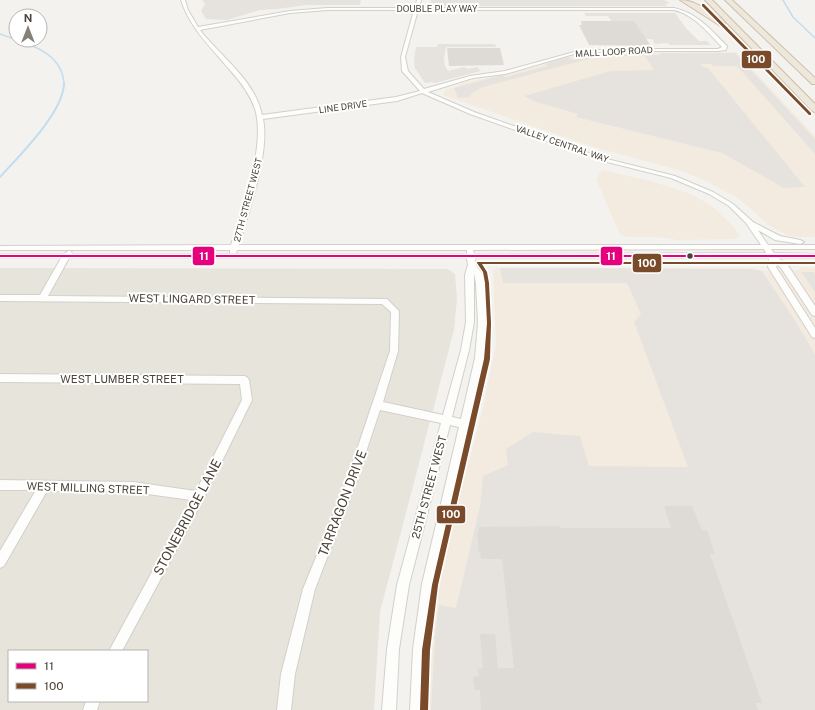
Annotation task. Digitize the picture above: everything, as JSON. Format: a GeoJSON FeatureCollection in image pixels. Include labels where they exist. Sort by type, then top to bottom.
{"type":"FeatureCollection","features":[{"type":"Feature","properties":{"kind":"highway"},"geometry":{"type":"LineString","coordinates":[[683,0],[706,13],[738,38],[750,44]]}},
{"type":"Feature","properties":{"kind":"highway"},"geometry":{"type":"LineString","coordinates":[[708,0],[815,109]]}},
{"type":"Feature","properties":{"kind":"highway"},"geometry":{"type":"LineString","coordinates":[[728,0],[815,82]]}},
{"type":"Feature","properties":{"kind":"highway"},"geometry":{"type":"LineString","coordinates":[[744,5],[763,28],[767,36]]}},
{"type":"Feature","properties":{"kind":"street","name":"27TH STREET WEST"},"geometry":{"type":"LineString","coordinates":[[183,0],[191,21],[243,80],[254,97],[261,117],[262,136],[260,157],[232,256]]}},
{"type":"Feature","properties":{"kind":"street","name":"VALLEY CENTRAL WAY"},"geometry":{"type":"LineString","coordinates":[[419,0],[403,57],[403,64],[409,76],[424,92],[472,112],[602,159],[691,183],[711,193],[731,205],[749,222],[773,257],[784,266],[815,313]]}},
{"type":"Feature","properties":{"kind":"street","name":"DOUBLE PLAY WAY"},"geometry":{"type":"LineString","coordinates":[[197,29],[309,10],[679,10]]}},
{"type":"Feature","properties":{"kind":"street","name":"MALL LOOP ROAD"},"geometry":{"type":"LineString","coordinates":[[424,92],[472,77],[506,72],[574,53],[614,50],[724,49],[725,47],[702,25],[679,10]]}},
{"type":"Feature","properties":{"kind":"street","name":"LINE DRIVE"},"geometry":{"type":"LineString","coordinates":[[261,117],[358,105],[397,99],[424,92]]}},
{"type":"Feature","properties":{"kind":"street"},"geometry":{"type":"LineString","coordinates":[[749,222],[760,227],[772,236],[782,240],[815,242]]}},
{"type":"Feature","properties":{"kind":"street","name":"25TH STREET WEST"},"geometry":{"type":"LineString","coordinates":[[389,710],[393,649],[403,585],[465,350],[470,322],[470,247]]}},
{"type":"Feature","properties":{"kind":"street"},"geometry":{"type":"LineString","coordinates":[[0,248],[815,247]]}},
{"type":"Feature","properties":{"kind":"street"},"geometry":{"type":"LineString","coordinates":[[43,297],[71,248]]}},
{"type":"Feature","properties":{"kind":"street"},"geometry":{"type":"LineString","coordinates":[[0,256],[232,256],[471,261],[815,256]]}},
{"type":"Feature","properties":{"kind":"street","name":"VALLEY CENTRAL WAY"},"geometry":{"type":"LineString","coordinates":[[773,257],[772,267],[815,335]]}},
{"type":"Feature","properties":{"kind":"street","name":"25TH STREET WEST"},"geometry":{"type":"LineString","coordinates":[[417,710],[419,649],[428,584],[480,358],[482,323],[479,274],[471,261]]}},
{"type":"Feature","properties":{"kind":"street","name":"WEST LINGARD STREET"},"geometry":{"type":"LineString","coordinates":[[0,298],[43,297],[384,301]]}},
{"type":"Feature","properties":{"kind":"street","name":"TARRAGON DRIVE"},"geometry":{"type":"LineString","coordinates":[[284,710],[288,674],[308,589],[348,491],[394,351],[395,311],[384,301]]}},
{"type":"Feature","properties":{"kind":"street","name":"WEST LUMBER STREET"},"geometry":{"type":"LineString","coordinates":[[0,378],[244,380]]}},
{"type":"Feature","properties":{"kind":"street","name":"STONEBRIDGE LANE"},"geometry":{"type":"LineString","coordinates":[[116,650],[199,496],[247,400],[244,380]]}},
{"type":"Feature","properties":{"kind":"street"},"geometry":{"type":"LineString","coordinates":[[377,405],[465,424]]}},
{"type":"Feature","properties":{"kind":"street","name":"WEST MILLING STREET"},"geometry":{"type":"LineString","coordinates":[[0,485],[133,487],[199,496]]}},
{"type":"Feature","properties":{"kind":"street"},"geometry":{"type":"LineString","coordinates":[[0,562],[44,486]]}},
{"type":"Feature","properties":{"kind":"shaded area"},"geometry":{"type":"Polygon","coordinates":[[[202,0],[361,0],[360,5],[307,5],[260,10],[227,20],[206,19],[201,11],[205,4],[202,0]]]}},
{"type":"Feature","properties":{"kind":"shaded area"},"geometry":{"type":"Polygon","coordinates":[[[431,0],[664,0],[670,3],[665,4],[667,6],[435,6],[430,4],[431,0]]]}},
{"type":"Feature","properties":{"kind":"shaded area"},"geometry":{"type":"Polygon","coordinates":[[[584,13],[675,13],[685,27],[699,41],[707,41],[711,45],[669,45],[668,43],[655,44],[652,39],[629,39],[618,30],[608,16],[586,16],[584,13]]]}},
{"type":"Feature","properties":{"kind":"shaded area"},"geometry":{"type":"Polygon","coordinates":[[[438,44],[495,44],[496,47],[446,47],[444,58],[445,66],[448,71],[464,67],[468,69],[477,67],[481,71],[435,83],[425,83],[415,68],[414,60],[416,47],[437,47],[438,44]]]}},
{"type":"Feature","properties":{"kind":"shaded area"},"geometry":{"type":"Polygon","coordinates":[[[736,52],[815,136],[815,237],[791,237],[768,225],[736,197],[700,178],[675,169],[593,147],[443,95],[445,90],[467,82],[517,72],[575,55],[615,53],[736,52]]]}},
{"type":"Feature","properties":{"kind":"shaded area"},"geometry":{"type":"Polygon","coordinates":[[[660,53],[735,53],[815,139],[815,154],[737,66],[714,66],[711,64],[701,64],[702,67],[708,68],[805,187],[784,188],[722,153],[576,117],[578,114],[533,101],[524,96],[611,71],[654,70],[645,56],[596,57],[483,87],[471,94],[470,97],[458,98],[454,88],[502,75],[505,77],[547,66],[545,64],[568,57],[573,60],[594,55],[660,55],[660,53]]]}},
{"type":"Feature","properties":{"kind":"shaded area"},"geometry":{"type":"Polygon","coordinates":[[[602,170],[651,181],[688,193],[709,204],[729,222],[740,235],[736,239],[677,240],[658,237],[625,237],[620,234],[596,179],[602,170]]]}},
{"type":"Feature","properties":{"kind":"shaded area"},"geometry":{"type":"Polygon","coordinates":[[[802,267],[815,268],[815,710],[428,710],[435,608],[453,522],[481,416],[496,345],[493,270],[498,268],[752,268],[765,271],[798,270],[802,267]]]}},
{"type":"Feature","properties":{"kind":"shaded area"},"geometry":{"type":"Polygon","coordinates":[[[0,268],[448,269],[455,274],[457,299],[454,330],[380,612],[374,710],[0,710],[0,268]]]}},
{"type":"Feature","properties":{"kind":"shaded area"},"geometry":{"type":"Polygon","coordinates":[[[500,268],[750,269],[762,271],[815,354],[815,710],[431,710],[435,637],[439,605],[456,608],[480,506],[483,476],[508,465],[506,449],[533,432],[580,436],[589,466],[688,467],[634,322],[641,314],[627,283],[503,283],[500,268]]]}},
{"type":"Feature","properties":{"kind":"shaded area"},"geometry":{"type":"Polygon","coordinates":[[[801,272],[814,272],[815,292],[801,272]]]}},
{"type":"Feature","properties":{"kind":"building"},"geometry":{"type":"Polygon","coordinates":[[[581,21],[634,21],[651,46],[589,45],[579,25],[582,25],[581,21]]]}},
{"type":"Feature","properties":{"kind":"building"},"geometry":{"type":"Polygon","coordinates":[[[447,48],[500,48],[504,65],[449,66],[447,48]]]}},
{"type":"Feature","properties":{"kind":"building"},"geometry":{"type":"Polygon","coordinates":[[[664,506],[692,506],[702,530],[707,530],[715,554],[710,554],[762,703],[756,703],[758,710],[481,710],[480,690],[475,690],[473,677],[479,676],[478,669],[483,668],[480,634],[495,634],[498,668],[514,668],[502,559],[481,559],[477,533],[479,533],[478,527],[560,526],[560,528],[671,528],[664,506]]]}},
{"type":"Feature","properties":{"kind":"waterway"},"geometry":{"type":"LineString","coordinates":[[783,0],[793,17],[815,38]]}},
{"type":"Feature","properties":{"kind":"waterway"},"geometry":{"type":"LineString","coordinates":[[0,34],[31,45],[50,56],[57,63],[62,72],[64,84]]}},
{"type":"Feature","properties":{"kind":"waterway"},"geometry":{"type":"LineString","coordinates":[[0,177],[29,146],[49,120],[62,95],[64,84]]}},
{"type":"Feature","properties":{"kind":"transit line","name":"100"},"geometry":{"type":"LineString","coordinates":[[703,5],[810,114]]}},
{"type":"Feature","properties":{"kind":"transit line","name":"11"},"geometry":{"type":"LineString","coordinates":[[0,256],[815,256]]}},
{"type":"Feature","properties":{"kind":"transit line","name":"100"},"geometry":{"type":"LineString","coordinates":[[424,710],[426,650],[435,585],[487,359],[489,323],[487,283],[485,272],[479,263],[815,263]]}}]}
